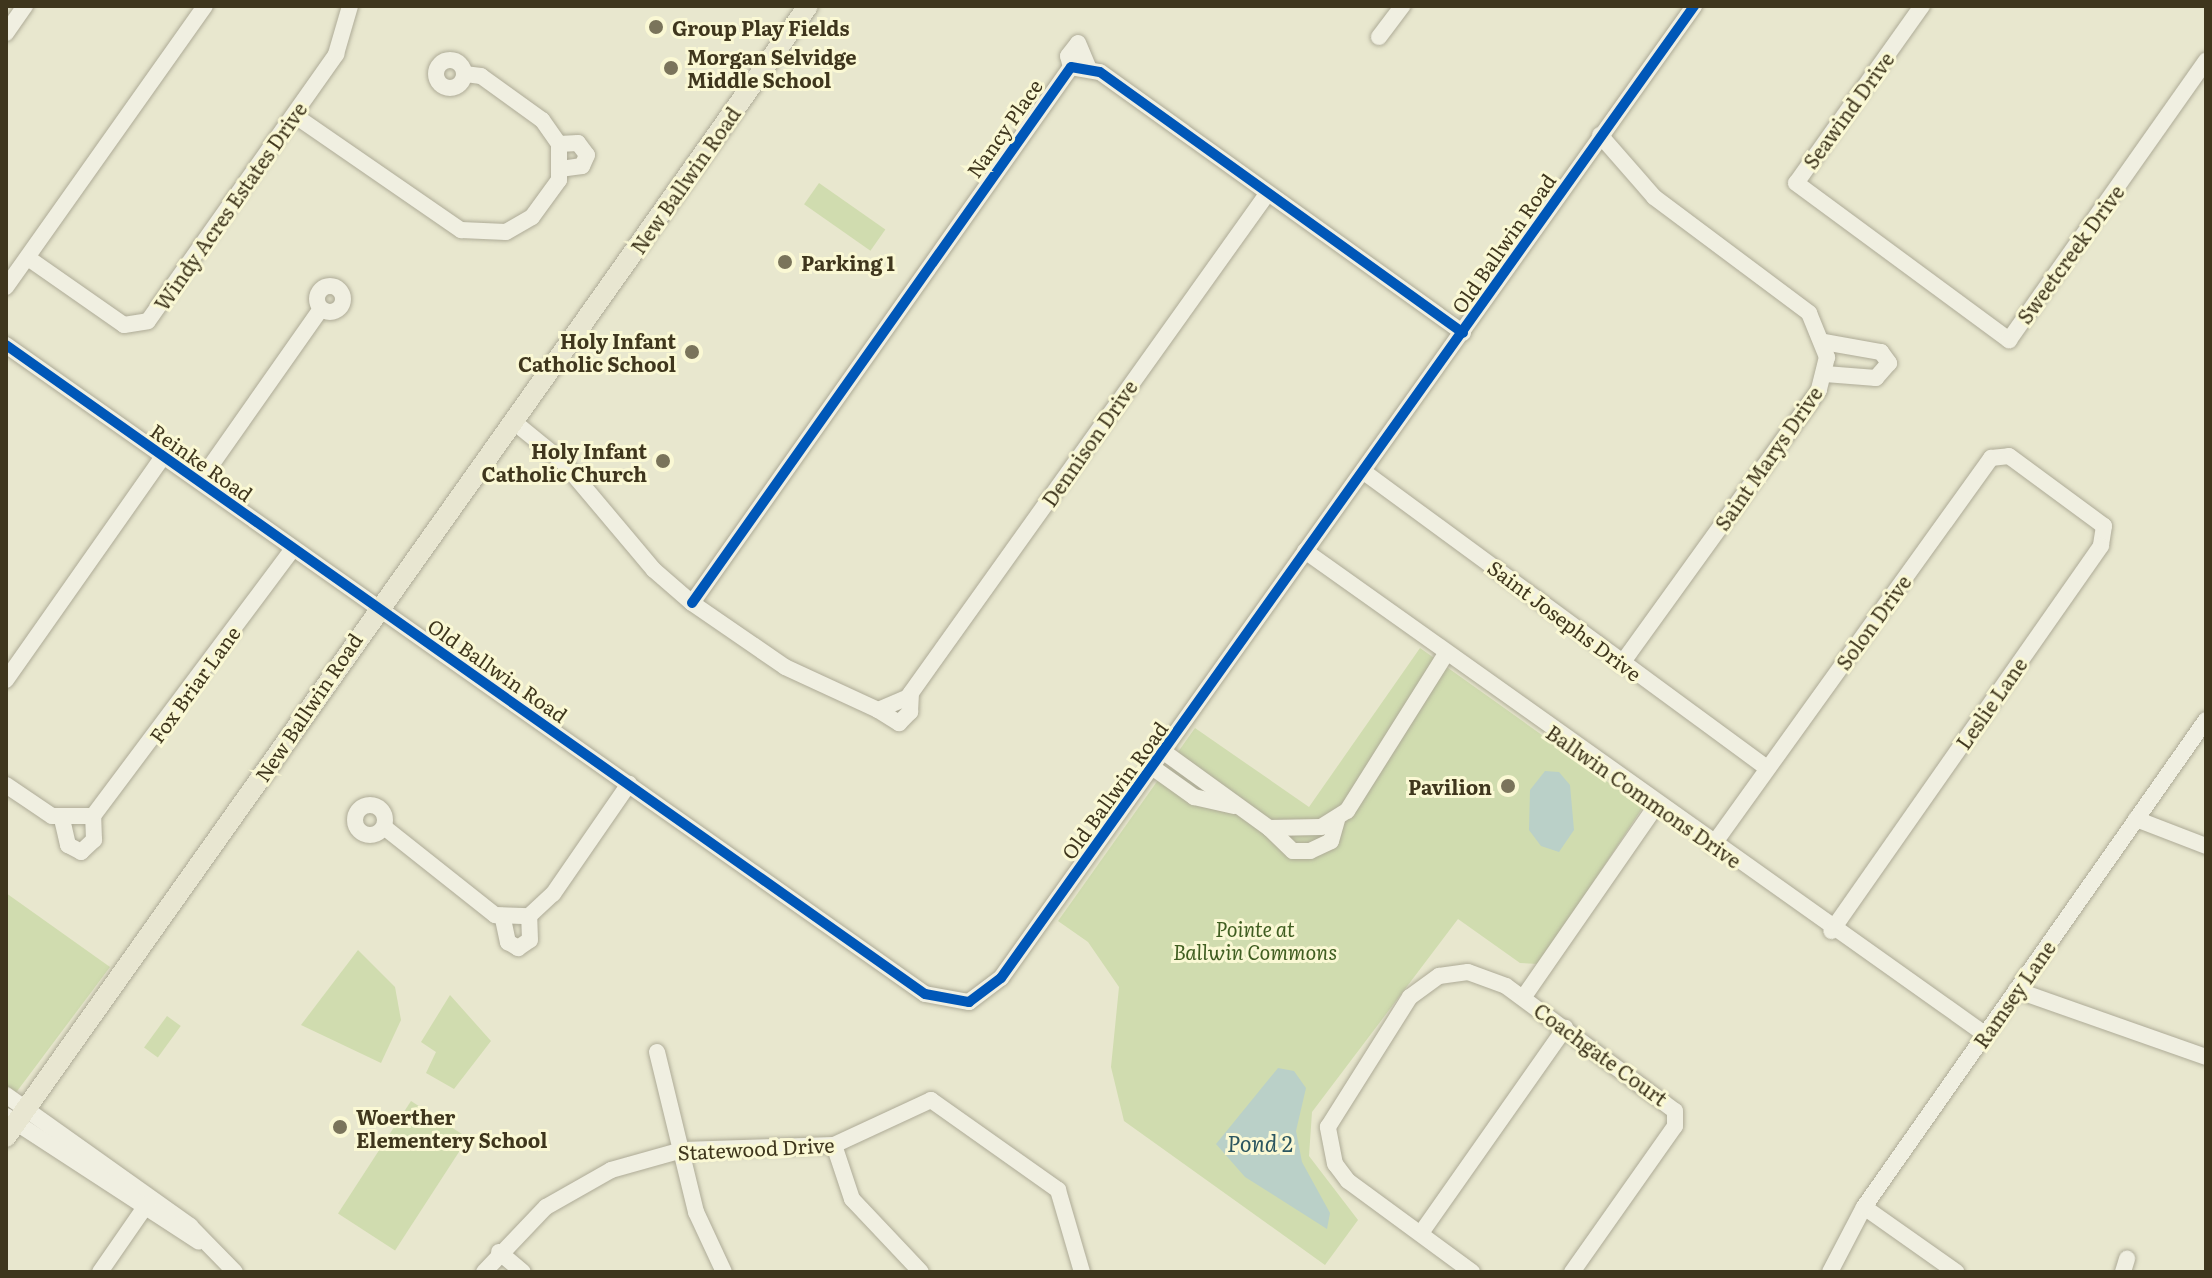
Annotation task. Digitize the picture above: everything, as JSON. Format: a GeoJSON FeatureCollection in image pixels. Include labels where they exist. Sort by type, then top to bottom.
{"type":"FeatureCollection","features":[{"type":"Feature","properties":{"kind":"main road","name":"New Ballwin Road"},"geometry":{"type":"LineString","coordinates":[[13,1121],[808,6]]}},
{"type":"Feature","properties":{"kind":"street"},"geometry":{"type":"LineString","coordinates":[[6,33],[25,6]]}},
{"type":"Feature","properties":{"kind":"street"},"geometry":{"type":"LineString","coordinates":[[6,287],[205,6]]}},
{"type":"Feature","properties":{"kind":"street","name":"Windy Acres Estates Drive"},"geometry":{"type":"LineString","coordinates":[[28,258],[124,325],[148,321],[346,37],[350,6]]}},
{"type":"Feature","properties":{"kind":"street"},"geometry":{"type":"LineString","coordinates":[[1379,37],[1402,6]]}},
{"type":"Feature","properties":{"kind":"street","name":"Old Ballwin Road"},"geometry":{"type":"LineString","coordinates":[[378,606],[925,994],[954,1004],[982,995],[1001,978],[1164,752],[1694,6]]}},
{"type":"Feature","properties":{"kind":"street","name":"Seawind Drive"},"geometry":{"type":"LineString","coordinates":[[1901,266],[1796,183],[1922,6]]}},
{"type":"Feature","properties":{"kind":"street","name":"Sweetcreek Drive"},"geometry":{"type":"LineString","coordinates":[[1901,266],[2009,340],[2206,61]]}},
{"type":"Feature","properties":{"kind":"street","name":"Nancy Place"},"geometry":{"type":"LineString","coordinates":[[692,603],[1080,66],[1463,333]]}},
{"type":"Feature","properties":{"kind":"street"},"geometry":{"type":"LineString","coordinates":[[294,115],[472,234],[524,223],[561,169],[559,144],[542,120],[481,76],[464,74]]}},
{"type":"Feature","properties":{"kind":"street"},"geometry":{"type":"LineString","coordinates":[[1600,135],[1654,197],[1809,313],[1824,342]]}},
{"type":"Feature","properties":{"kind":"street"},"geometry":{"type":"LineString","coordinates":[[559,144],[578,143],[587,155],[582,166],[561,169]]}},
{"type":"Feature","properties":{"kind":"street","name":"Dennison Drive"},"geometry":{"type":"LineString","coordinates":[[514,422],[563,462],[654,570],[692,603],[785,667],[878,710],[911,693],[1267,194]]}},
{"type":"Feature","properties":{"kind":"street"},"geometry":{"type":"LineString","coordinates":[[200,481],[321,309]]}},
{"type":"Feature","properties":{"kind":"street","name":"Saint Marys Drive"},"geometry":{"type":"LineString","coordinates":[[1622,663],[1825,374],[1824,342],[1881,352],[1889,363],[1876,378],[1825,374]]}},
{"type":"Feature","properties":{"kind":"street","name":"Reinke Road"},"geometry":{"type":"LineString","coordinates":[[6,345],[378,606]]}},
{"type":"Feature","properties":{"kind":"street","name":"Solon Drive"},"geometry":{"type":"LineString","coordinates":[[1713,845],[1991,458],[2009,456],[2051,487]]}},
{"type":"Feature","properties":{"kind":"street"},"geometry":{"type":"LineString","coordinates":[[6,680],[163,457]]}},
{"type":"Feature","properties":{"kind":"street","name":"Saint Josephs Drive"},"geometry":{"type":"LineString","coordinates":[[1364,472],[1767,768]]}},
{"type":"Feature","properties":{"kind":"street","name":"Leslie Lane"},"geometry":{"type":"LineString","coordinates":[[1831,931],[2101,546],[2104,526],[2051,487]]}},
{"type":"Feature","properties":{"kind":"street","name":"Fox Briar Lane"},"geometry":{"type":"LineString","coordinates":[[6,785],[62,819],[68,845],[81,852],[94,840],[93,816],[293,549]]}},
{"type":"Feature","properties":{"kind":"street","name":"Ballwin Commons Drive"},"geometry":{"type":"LineString","coordinates":[[1305,551],[1831,931],[1986,1035]]}},
{"type":"Feature","properties":{"kind":"street"},"geometry":{"type":"LineString","coordinates":[[1164,752],[1269,828],[1337,820],[1446,654]]}},
{"type":"Feature","properties":{"kind":"street","name":"Ramsey Lane"},"geometry":{"type":"LineString","coordinates":[[1830,1272],[1864,1207],[2206,720]]}},
{"type":"Feature","properties":{"kind":"street"},"geometry":{"type":"LineString","coordinates":[[1152,767],[1194,797],[1239,807]]}},
{"type":"Feature","properties":{"kind":"street"},"geometry":{"type":"LineString","coordinates":[[503,919],[529,916],[553,894],[629,784]]}},
{"type":"Feature","properties":{"kind":"street","name":"Coachgate Court"},"geometry":{"type":"LineString","coordinates":[[1523,998],[1656,806]]}},
{"type":"Feature","properties":{"kind":"street"},"geometry":{"type":"LineString","coordinates":[[62,819],[93,816]]}},
{"type":"Feature","properties":{"kind":"street"},"geometry":{"type":"LineString","coordinates":[[2136,819],[2206,846]]}},
{"type":"Feature","properties":{"kind":"street"},"geometry":{"type":"LineString","coordinates":[[384,827],[503,919],[508,942],[518,948],[530,940],[529,916]]}},
{"type":"Feature","properties":{"kind":"street","name":"Coachgate Court"},"geometry":{"type":"LineString","coordinates":[[1472,1272],[1341,1173],[1329,1140],[1332,1114],[1425,983],[1453,972],[1481,973],[1523,998],[1668,1100],[1677,1116],[1572,1272]]}},
{"type":"Feature","properties":{"kind":"street"},"geometry":{"type":"LineString","coordinates":[[2016,990],[2206,1057]]}},
{"type":"Feature","properties":{"kind":"street"},"geometry":{"type":"LineString","coordinates":[[1421,1233],[1565,1028]]}},
{"type":"Feature","properties":{"kind":"street"},"geometry":{"type":"LineString","coordinates":[[657,1052],[701,1228],[724,1272]]}},
{"type":"Feature","properties":{"kind":"street"},"geometry":{"type":"LineString","coordinates":[[6,1095],[13,1121],[146,1205],[235,1272]]}},
{"type":"Feature","properties":{"kind":"street","name":"Statewood Drive"},"geometry":{"type":"LineString","coordinates":[[484,1272],[499,1252],[590,1179],[682,1150],[834,1145],[864,1136],[913,1103],[950,1108],[1046,1177],[1067,1205],[1082,1272]]}},
{"type":"Feature","properties":{"kind":"street"},"geometry":{"type":"LineString","coordinates":[[834,1145],[852,1199],[921,1272]]}},
{"type":"Feature","properties":{"kind":"street"},"geometry":{"type":"LineString","coordinates":[[100,1272],[146,1205]]}},
{"type":"Feature","properties":{"kind":"street"},"geometry":{"type":"LineString","coordinates":[[1864,1207],[1956,1272]]}},
{"type":"Feature","properties":{"kind":"street"},"geometry":{"type":"LineString","coordinates":[[499,1252],[523,1272]]}},
{"type":"Feature","properties":{"kind":"green space"},"geometry":{"type":"Polygon","coordinates":[[[819,183],[885,229],[870,251],[804,204],[819,183]]]}},
{"type":"Feature","properties":{"kind":"green space","name":"Pointe at Ballwin Commons"},"geometry":{"type":"Polygon","coordinates":[[[1420,648],[1643,807],[1539,964],[1520,963],[1458,919],[1312,1112],[1309,1156],[1358,1220],[1325,1265],[1124,1121],[1111,1067],[1119,987],[1088,942],[1058,921],[1195,728],[1309,807],[1420,648]]]}},
{"type":"Feature","properties":{"kind":"green space"},"geometry":{"type":"Polygon","coordinates":[[[6,893],[110,967],[6,1106],[6,893]]]}},
{"type":"Feature","properties":{"kind":"green space"},"geometry":{"type":"Polygon","coordinates":[[[358,950],[395,987],[401,1020],[381,1063],[301,1025],[358,950]]]}},
{"type":"Feature","properties":{"kind":"green space"},"geometry":{"type":"Polygon","coordinates":[[[450,995],[491,1041],[454,1089],[426,1073],[436,1052],[421,1042],[450,995]]]}},
{"type":"Feature","properties":{"kind":"green space"},"geometry":{"type":"Polygon","coordinates":[[[167,1016],[181,1026],[158,1058],[144,1048],[167,1016]]]}},
{"type":"Feature","properties":{"kind":"green space"},"geometry":{"type":"Polygon","coordinates":[[[411,1101],[468,1138],[395,1250],[338,1213],[411,1101]]]}},
{"type":"Feature","properties":{"kind":"water"},"geometry":{"type":"Polygon","coordinates":[[[1545,771],[1559,772],[1570,785],[1574,830],[1559,852],[1541,846],[1529,830],[1530,790],[1545,771]]]}},
{"type":"Feature","properties":{"kind":"water","name":"Pond 2"},"geometry":{"type":"Polygon","coordinates":[[[1278,1068],[1294,1071],[1306,1088],[1296,1131],[1302,1162],[1330,1213],[1327,1229],[1245,1177],[1216,1144],[1278,1068]]]}},
{"type":"Feature","properties":{"kind":"cycle path"},"geometry":{"type":"LineString","coordinates":[[6,345],[925,994],[969,1002],[1001,978],[1694,6]]}},
{"type":"Feature","properties":{"kind":"cycle path"},"geometry":{"type":"LineString","coordinates":[[692,603],[1071,67],[1100,72],[1463,333]]}},
{"type":"Feature","properties":{"kind":"place","name":"Group Play Fields"},"geometry":{"type":"Point","coordinates":[656,27]}},
{"type":"Feature","properties":{"kind":"place","name":"Morgan Selvidge Middle School"},"geometry":{"type":"Point","coordinates":[671,68]}},
{"type":"Feature","properties":{"kind":"place","name":"Parking 1"},"geometry":{"type":"Point","coordinates":[785,262]}},
{"type":"Feature","properties":{"kind":"place","name":"Holy Infant Catholic School"},"geometry":{"type":"Point","coordinates":[692,352]}},
{"type":"Feature","properties":{"kind":"place","name":"Holy Infant Catholic Church"},"geometry":{"type":"Point","coordinates":[663,461]}},
{"type":"Feature","properties":{"kind":"place","name":"Pavilion"},"geometry":{"type":"Point","coordinates":[1508,786]}},
{"type":"Feature","properties":{"kind":"place","name":"Woerther Elementery School"},"geometry":{"type":"Point","coordinates":[340,1127]}}]}
